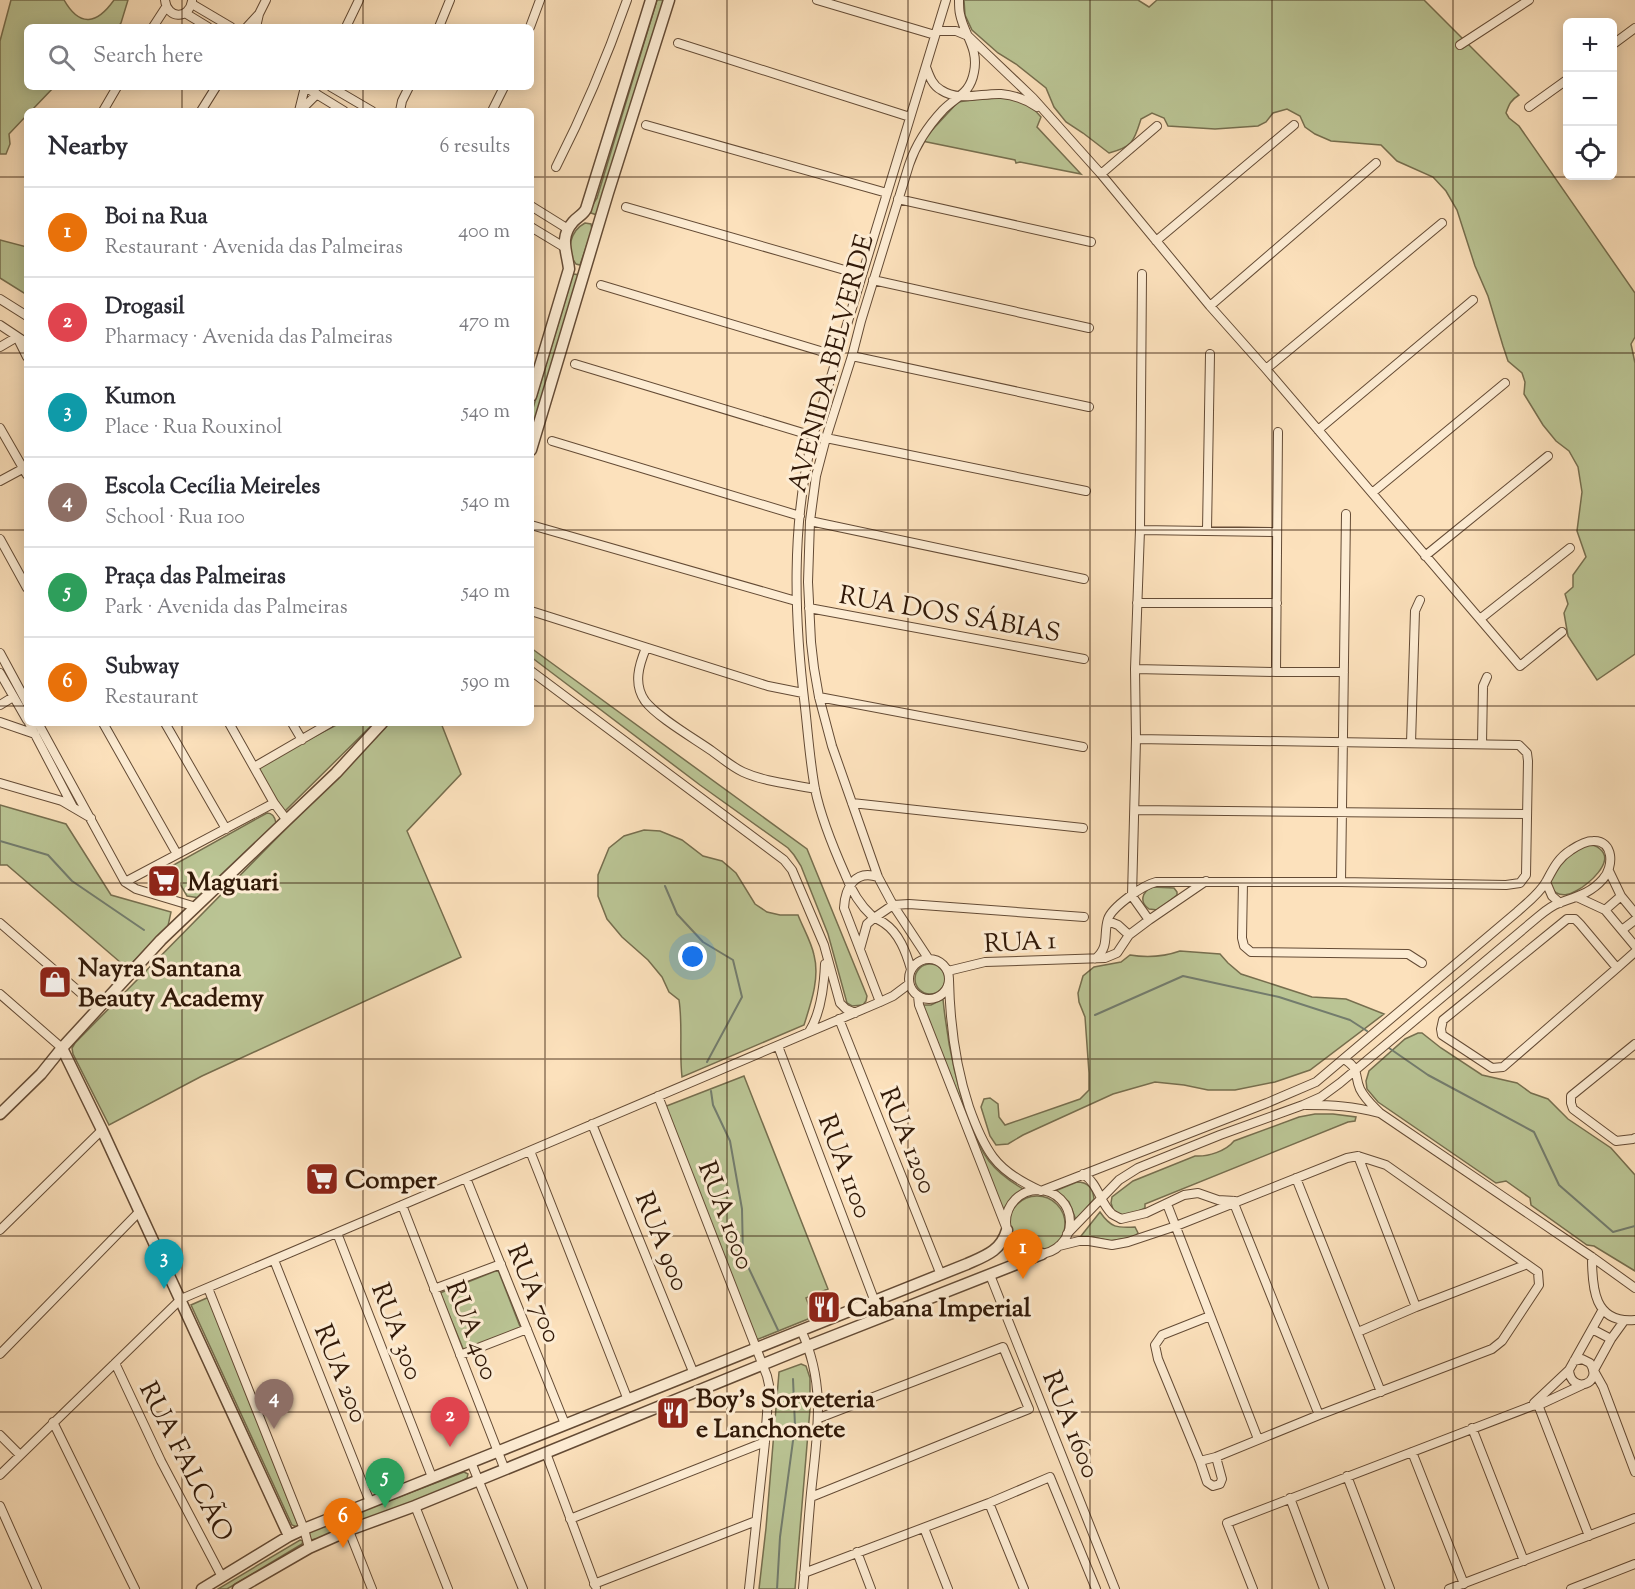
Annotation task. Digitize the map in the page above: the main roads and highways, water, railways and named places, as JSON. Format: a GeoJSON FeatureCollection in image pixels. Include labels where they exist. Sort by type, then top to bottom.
{"type":"FeatureCollection","features":[{"type":"Feature","properties":{"kind":"waterway"},"geometry":{"type":"LineString","coordinates":[[0,841],[48,855],[72,881],[144,930]]}},
{"type":"Feature","properties":{"kind":"waterway"},"geometry":{"type":"LineString","coordinates":[[665,886],[677,914],[703,942],[733,960],[742,997],[707,1062]]}},
{"type":"Feature","properties":{"kind":"waterway"},"geometry":{"type":"LineString","coordinates":[[1095,1015],[1183,976],[1279,997],[1350,1020],[1367,1031]]}},
{"type":"Feature","properties":{"kind":"waterway"},"geometry":{"type":"LineString","coordinates":[[1389,1048],[1428,1075],[1534,1132],[1559,1185],[1613,1232],[1635,1226]]}},
{"type":"Feature","properties":{"kind":"waterway"},"geometry":{"type":"LineString","coordinates":[[711,1091],[713,1105],[730,1141],[742,1209],[743,1256],[778,1330]]}},
{"type":"Feature","properties":{"kind":"waterway"},"geometry":{"type":"LineString","coordinates":[[777,1589],[780,1537],[795,1426],[793,1379]]}},
{"type":"Feature","properties":{"kind":"place","name":"Maguari"},"geometry":{"type":"Point","coordinates":[164,881]}},
{"type":"Feature","properties":{"kind":"place","name":"Nayra Santana Beauty Academy"},"geometry":{"type":"Point","coordinates":[55,982]}},
{"type":"Feature","properties":{"kind":"place","name":"Comper"},"geometry":{"type":"Point","coordinates":[322,1179]}},
{"type":"Feature","properties":{"kind":"place","name":"Boi na Rua"},"geometry":{"type":"Point","coordinates":[1023,1279]}},
{"type":"Feature","properties":{"kind":"place","name":"Kumon"},"geometry":{"type":"Point","coordinates":[164,1289]}},
{"type":"Feature","properties":{"kind":"place","name":"Cabana Imperial"},"geometry":{"type":"Point","coordinates":[824,1307]}},
{"type":"Feature","properties":{"kind":"place","name":"Boy's Sorveteria e Lanchonete"},"geometry":{"type":"Point","coordinates":[673,1413]}},
{"type":"Feature","properties":{"kind":"place","name":"Escola Cecília Meireles"},"geometry":{"type":"Point","coordinates":[274,1429]}},
{"type":"Feature","properties":{"kind":"place","name":"Drogasil"},"geometry":{"type":"Point","coordinates":[450,1447]}},
{"type":"Feature","properties":{"kind":"place","name":"Praça das Palmeiras"},"geometry":{"type":"Point","coordinates":[385,1508]}},
{"type":"Feature","properties":{"kind":"place","name":"Subway"},"geometry":{"type":"Point","coordinates":[343,1548]}}]}
